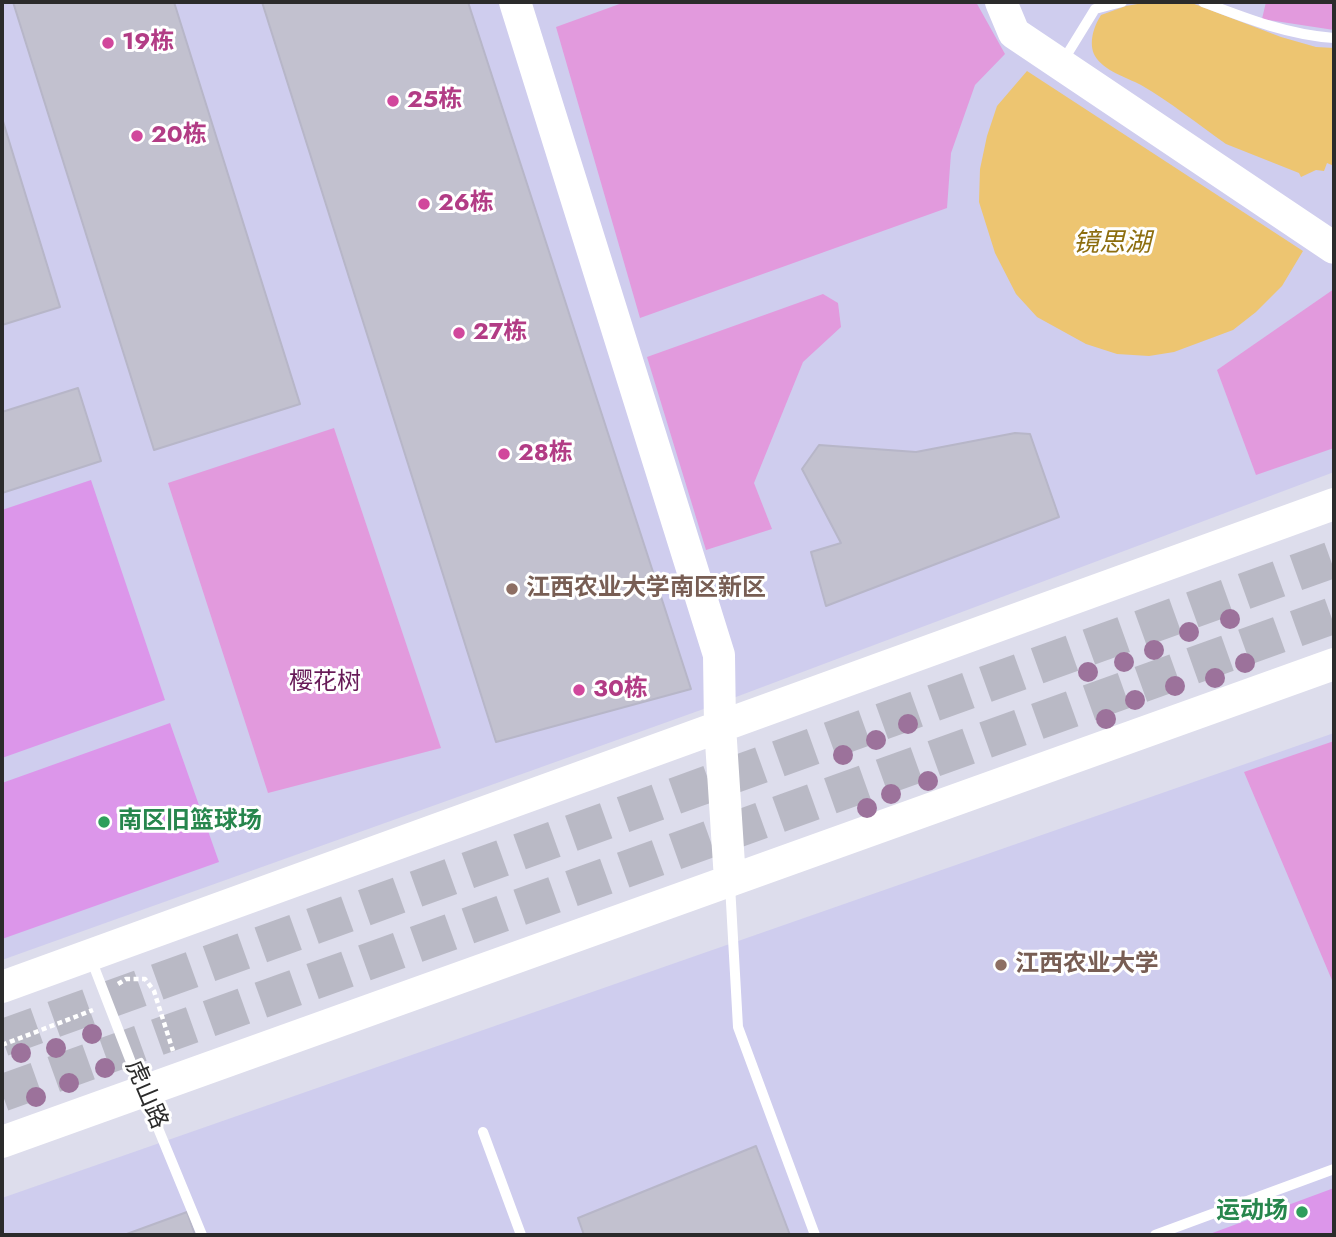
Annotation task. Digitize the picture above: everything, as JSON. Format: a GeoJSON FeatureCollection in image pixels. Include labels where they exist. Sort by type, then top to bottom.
{"type":"FeatureCollection","features":[{"type":"Feature","properties":{"kind":"main road"},"geometry":{"type":"LineString","coordinates":[[515,2],[719,655],[720,726],[730,880]]}},
{"type":"Feature","properties":{"kind":"main road"},"geometry":{"type":"LineString","coordinates":[[1001,2],[1014,33],[1334,248]]}},
{"type":"Feature","properties":{"kind":"main road"},"geometry":{"type":"LineString","coordinates":[[2,987],[1334,504]]}},
{"type":"Feature","properties":{"kind":"main road"},"geometry":{"type":"LineString","coordinates":[[2,1142],[1334,664]]}},
{"type":"Feature","properties":{"kind":"lane"},"geometry":{"type":"LineString","coordinates":[[1060,64],[1095,9],[1122,2]]}},
{"type":"Feature","properties":{"kind":"lane"},"geometry":{"type":"LineString","coordinates":[[1203,2],[1262,24],[1334,38]]}},
{"type":"Feature","properties":{"kind":"lane"},"geometry":{"type":"LineString","coordinates":[[730,880],[738,1027],[815,1235]]}},
{"type":"Feature","properties":{"kind":"lane","name":"虎山路"},"geometry":{"type":"LineString","coordinates":[[90,955],[202,1235]]}},
{"type":"Feature","properties":{"kind":"lane"},"geometry":{"type":"LineString","coordinates":[[483,1132],[520,1235]]}},
{"type":"Feature","properties":{"kind":"lane"},"geometry":{"type":"LineString","coordinates":[[1155,1235],[1334,1169]]}},
{"type":"Feature","properties":{"kind":"shaded area","name":"江西农业大学南区新区"},"geometry":{"type":"Polygon","coordinates":[[[2,2],[1334,2],[1334,472],[712,706],[2,960],[2,2]]]}},
{"type":"Feature","properties":{"kind":"shaded area"},"geometry":{"type":"Polygon","coordinates":[[[91,480],[165,700],[2,758],[2,510],[91,480]]]}},
{"type":"Feature","properties":{"kind":"shaded area","name":"南区旧篮球场"},"geometry":{"type":"Polygon","coordinates":[[[170,723],[219,862],[2,939],[2,783],[170,723]]]}},
{"type":"Feature","properties":{"kind":"shaded area","name":"江西农业大学"},"geometry":{"type":"Polygon","coordinates":[[[1334,733],[1334,1235],[2,1235],[2,1198],[1334,733]]]}},
{"type":"Feature","properties":{"kind":"shaded area","name":"运动场"},"geometry":{"type":"Polygon","coordinates":[[[1334,1188],[1334,1235],[1207,1235],[1334,1188]]]}},
{"type":"Feature","properties":{"kind":"green space"},"geometry":{"type":"Polygon","coordinates":[[[625,2],[976,2],[1005,54],[975,85],[951,153],[947,208],[640,318],[556,27],[625,2]]]}},
{"type":"Feature","properties":{"kind":"green space"},"geometry":{"type":"Polygon","coordinates":[[[1266,2],[1334,2],[1334,30],[1262,19],[1266,2]]]}},
{"type":"Feature","properties":{"kind":"green space"},"geometry":{"type":"Polygon","coordinates":[[[1334,289],[1334,448],[1256,475],[1217,370],[1334,289]]]}},
{"type":"Feature","properties":{"kind":"green space"},"geometry":{"type":"Polygon","coordinates":[[[823,294],[838,303],[841,327],[803,362],[754,483],[772,529],[706,550],[647,357],[823,294]]]}},
{"type":"Feature","properties":{"kind":"green space","name":"樱花树"},"geometry":{"type":"Polygon","coordinates":[[[334,428],[441,748],[268,793],[168,483],[334,428]]]}},
{"type":"Feature","properties":{"kind":"green space"},"geometry":{"type":"Polygon","coordinates":[[[1334,741],[1334,985],[1244,772],[1334,741]]]}},
{"type":"Feature","properties":{"kind":"water"},"geometry":{"type":"Polygon","coordinates":[[[1149,2],[1189,2],[1281,37],[1316,47],[1334,48],[1334,166],[1327,163],[1324,171],[1316,170],[1301,177],[1299,173],[1226,144],[1152,92],[1104,66],[1095,56],[1092,46],[1094,29],[1101,15],[1126,6],[1149,2]]]}},
{"type":"Feature","properties":{"kind":"water","name":"镜思湖"},"geometry":{"type":"Polygon","coordinates":[[[1027,71],[1303,251],[1282,286],[1233,330],[1174,352],[1149,356],[1117,354],[1086,344],[1037,317],[1016,294],[995,253],[979,202],[980,169],[997,106],[1027,71]]]}},
{"type":"Feature","properties":{"kind":"building"},"geometry":{"type":"Polygon","coordinates":[[[13,2],[174,2],[300,404],[154,450],[13,2]]]}},
{"type":"Feature","properties":{"kind":"building"},"geometry":{"type":"Polygon","coordinates":[[[262,2],[468,2],[691,689],[496,742],[262,2]]]}},
{"type":"Feature","properties":{"kind":"building"},"geometry":{"type":"Polygon","coordinates":[[[2,118],[60,307],[2,325],[2,118]]]}},
{"type":"Feature","properties":{"kind":"building"},"geometry":{"type":"Polygon","coordinates":[[[78,388],[101,461],[2,493],[2,412],[78,388]]]}},
{"type":"Feature","properties":{"kind":"building"},"geometry":{"type":"Polygon","coordinates":[[[1015,433],[1030,434],[1059,517],[826,606],[811,552],[841,543],[802,469],[819,445],[916,452],[1015,433]]]}},
{"type":"Feature","properties":{"kind":"building"},"geometry":{"type":"Polygon","coordinates":[[[756,1146],[790,1235],[584,1235],[578,1218],[756,1146]]]}},
{"type":"Feature","properties":{"kind":"building"},"geometry":{"type":"Polygon","coordinates":[[[187,1212],[195,1235],[124,1235],[187,1212]]]}},
{"type":"Feature","properties":{"kind":"tunnel"},"geometry":{"type":"LineString","coordinates":[[2,1038],[1334,559]]}},
{"type":"Feature","properties":{"kind":"tunnel"},"geometry":{"type":"LineString","coordinates":[[2,1093],[1334,615]]}},
{"type":"Feature","properties":{"kind":"place","name":"19栋"},"geometry":{"type":"Point","coordinates":[108,43]}},
{"type":"Feature","properties":{"kind":"place","name":"25栋"},"geometry":{"type":"Point","coordinates":[393,101]}},
{"type":"Feature","properties":{"kind":"place","name":"20栋"},"geometry":{"type":"Point","coordinates":[137,136]}},
{"type":"Feature","properties":{"kind":"place","name":"26栋"},"geometry":{"type":"Point","coordinates":[424,204]}},
{"type":"Feature","properties":{"kind":"place","name":"27栋"},"geometry":{"type":"Point","coordinates":[459,333]}},
{"type":"Feature","properties":{"kind":"place","name":"28栋"},"geometry":{"type":"Point","coordinates":[504,454]}},
{"type":"Feature","properties":{"kind":"place","name":"江西农业大学南区新区"},"geometry":{"type":"Point","coordinates":[512,589]}},
{"type":"Feature","properties":{"kind":"place","name":"30栋"},"geometry":{"type":"Point","coordinates":[579,690]}},
{"type":"Feature","properties":{"kind":"place","name":"南区旧篮球场"},"geometry":{"type":"Point","coordinates":[104,822]}},
{"type":"Feature","properties":{"kind":"place","name":"江西农业大学"},"geometry":{"type":"Point","coordinates":[1001,965]}},
{"type":"Feature","properties":{"kind":"place","name":"运动场"},"geometry":{"type":"Point","coordinates":[1302,1212]}}]}
